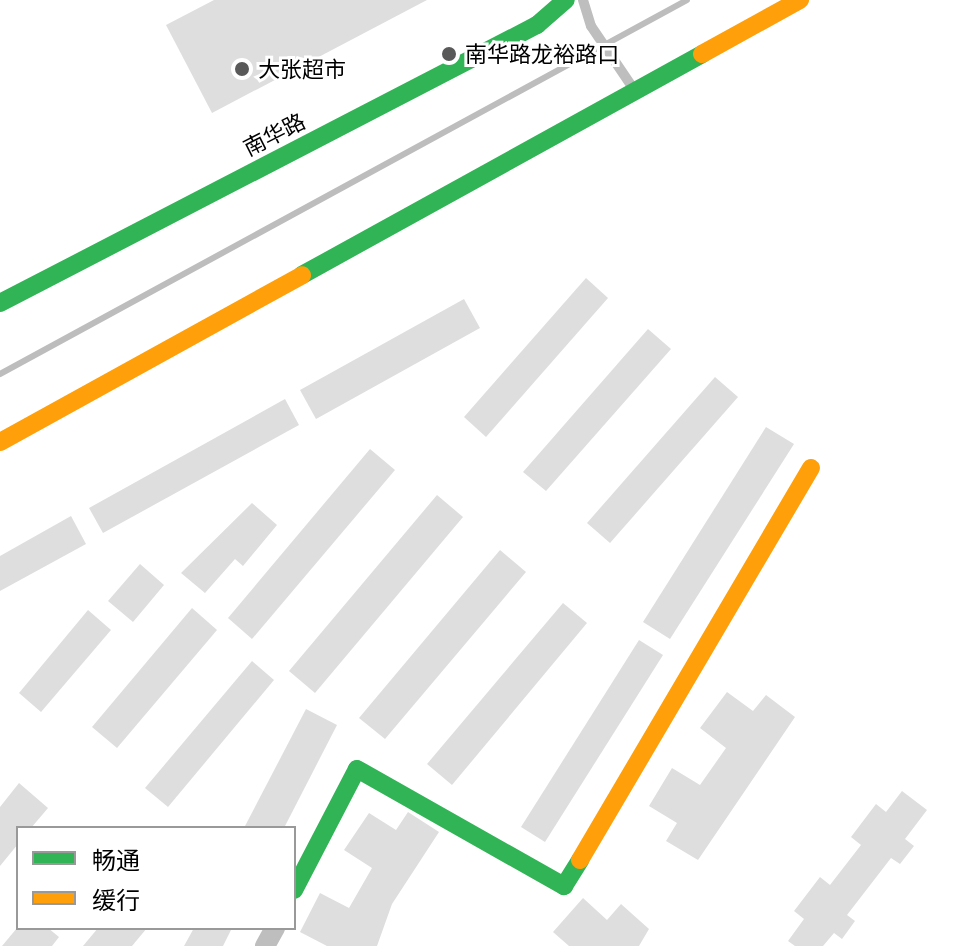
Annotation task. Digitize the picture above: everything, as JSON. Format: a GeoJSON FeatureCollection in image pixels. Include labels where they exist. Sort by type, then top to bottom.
{"type":"FeatureCollection","features":[{"type":"Feature","properties":{"kind":"street","name":"南华路"},"geometry":{"type":"LineString","coordinates":[[0,303],[537,25],[566,0]]}},
{"type":"Feature","properties":{"kind":"street"},"geometry":{"type":"LineString","coordinates":[[0,442],[636,94],[800,0]]}},
{"type":"Feature","properties":{"kind":"street"},"geometry":{"type":"LineString","coordinates":[[296,886],[357,769],[564,886],[811,468]]}},
{"type":"Feature","properties":{"kind":"lane"},"geometry":{"type":"LineString","coordinates":[[583,0],[591,26],[636,94]]}},
{"type":"Feature","properties":{"kind":"building","name":"大张超市"},"geometry":{"type":"Polygon","coordinates":[[[214,0],[427,0],[212,113],[166,25],[214,0]]]}},
{"type":"Feature","properties":{"kind":"building"},"geometry":{"type":"Polygon","coordinates":[[[586,278],[608,298],[486,437],[464,417],[586,278]]]}},
{"type":"Feature","properties":{"kind":"building"},"geometry":{"type":"Polygon","coordinates":[[[464,299],[480,328],[316,419],[300,390],[464,299]]]}},
{"type":"Feature","properties":{"kind":"building"},"geometry":{"type":"Polygon","coordinates":[[[648,329],[671,349],[546,491],[523,472],[648,329]]]}},
{"type":"Feature","properties":{"kind":"building"},"geometry":{"type":"Polygon","coordinates":[[[715,377],[738,397],[610,543],[587,523],[715,377]]]}},
{"type":"Feature","properties":{"kind":"building"},"geometry":{"type":"Polygon","coordinates":[[[285,399],[299,425],[103,533],[89,508],[285,399]]]}},
{"type":"Feature","properties":{"kind":"building"},"geometry":{"type":"Polygon","coordinates":[[[766,427],[794,444],[670,639],[643,622],[766,427]]]}},
{"type":"Feature","properties":{"kind":"building"},"geometry":{"type":"Polygon","coordinates":[[[370,449],[395,470],[252,639],[228,618],[370,449]]]}},
{"type":"Feature","properties":{"kind":"building"},"geometry":{"type":"Polygon","coordinates":[[[437,495],[463,517],[315,693],[289,671],[437,495]]]}},
{"type":"Feature","properties":{"kind":"building"},"geometry":{"type":"Polygon","coordinates":[[[252,503],[277,525],[243,566],[235,559],[205,593],[181,573],[252,503]]]}},
{"type":"Feature","properties":{"kind":"building"},"geometry":{"type":"Polygon","coordinates":[[[71,516],[86,544],[0,591],[0,556],[71,516]]]}},
{"type":"Feature","properties":{"kind":"building"},"geometry":{"type":"Polygon","coordinates":[[[500,550],[526,572],[385,739],[359,718],[500,550]]]}},
{"type":"Feature","properties":{"kind":"building"},"geometry":{"type":"Polygon","coordinates":[[[140,564],[164,585],[133,622],[108,601],[140,564]]]}},
{"type":"Feature","properties":{"kind":"building"},"geometry":{"type":"Polygon","coordinates":[[[563,603],[587,623],[452,785],[427,764],[563,603]]]}},
{"type":"Feature","properties":{"kind":"building"},"geometry":{"type":"Polygon","coordinates":[[[192,608],[217,630],[117,748],[92,727],[192,608]]]}},
{"type":"Feature","properties":{"kind":"building"},"geometry":{"type":"Polygon","coordinates":[[[88,610],[111,630],[41,712],[19,693],[88,610]]]}},
{"type":"Feature","properties":{"kind":"building"},"geometry":{"type":"Polygon","coordinates":[[[639,640],[663,655],[545,842],[521,827],[639,640]]]}},
{"type":"Feature","properties":{"kind":"building"},"geometry":{"type":"Polygon","coordinates":[[[252,661],[274,680],[168,807],[145,788],[252,661]]]}},
{"type":"Feature","properties":{"kind":"building"},"geometry":{"type":"Polygon","coordinates":[[[727,692],[753,711],[766,695],[795,717],[698,860],[666,841],[677,823],[649,806],[672,768],[700,785],[726,748],[700,728],[727,692]]]}},
{"type":"Feature","properties":{"kind":"building"},"geometry":{"type":"Polygon","coordinates":[[[306,709],[337,725],[285,826],[245,826],[306,709]]]}},
{"type":"Feature","properties":{"kind":"building"},"geometry":{"type":"Polygon","coordinates":[[[19,783],[48,808],[33,826],[16,826],[16,846],[0,866],[0,807],[19,783]]]}},
{"type":"Feature","properties":{"kind":"building"},"geometry":{"type":"Polygon","coordinates":[[[902,791],[927,810],[905,839],[914,846],[900,864],[891,858],[847,915],[855,921],[842,939],[834,933],[823,946],[795,946],[788,941],[804,919],[794,911],[820,877],[830,885],[861,845],[851,837],[876,804],[886,812],[902,791]]]}},
{"type":"Feature","properties":{"kind":"building"},"geometry":{"type":"Polygon","coordinates":[[[408,812],[439,832],[392,904],[377,946],[327,946],[300,932],[320,893],[349,908],[372,868],[344,850],[369,813],[396,830],[408,812]]]}},
{"type":"Feature","properties":{"kind":"building"},"geometry":{"type":"Polygon","coordinates":[[[583,898],[607,920],[621,904],[649,929],[639,946],[569,946],[553,932],[583,898]]]}},
{"type":"Feature","properties":{"kind":"building"},"geometry":{"type":"Polygon","coordinates":[[[16,929],[50,930],[59,937],[52,946],[2,946],[16,929]]]}},
{"type":"Feature","properties":{"kind":"building"},"geometry":{"type":"Polygon","coordinates":[[[96,930],[145,930],[132,946],[83,946],[96,930]]]}},
{"type":"Feature","properties":{"kind":"building"},"geometry":{"type":"Polygon","coordinates":[[[193,930],[231,930],[223,946],[184,946],[193,930]]]}},
{"type":"Feature","properties":{"kind":"waterway"},"geometry":{"type":"LineString","coordinates":[[0,374],[687,0]]}},
{"type":"Feature","properties":{"kind":"traffic: fast"},"geometry":{"type":"LineString","coordinates":[[0,303],[537,25],[566,0]]}},
{"type":"Feature","properties":{"kind":"traffic: fast"},"geometry":{"type":"LineString","coordinates":[[302,275],[702,54]]}},
{"type":"Feature","properties":{"kind":"traffic: fast"},"geometry":{"type":"LineString","coordinates":[[296,886],[357,769],[564,886],[580,860]]}},
{"type":"Feature","properties":{"kind":"traffic: slow"},"geometry":{"type":"LineString","coordinates":[[702,54],[800,0]]}},
{"type":"Feature","properties":{"kind":"traffic: slow"},"geometry":{"type":"LineString","coordinates":[[0,442],[302,275]]}},
{"type":"Feature","properties":{"kind":"traffic: slow"},"geometry":{"type":"LineString","coordinates":[[580,860],[811,468]]}},
{"type":"Feature","properties":{"kind":"place","name":"南华路龙裕路口"},"geometry":{"type":"Point","coordinates":[449,54]}},
{"type":"Feature","properties":{"kind":"place","name":"大张超市"},"geometry":{"type":"Point","coordinates":[242,69]}}]}
